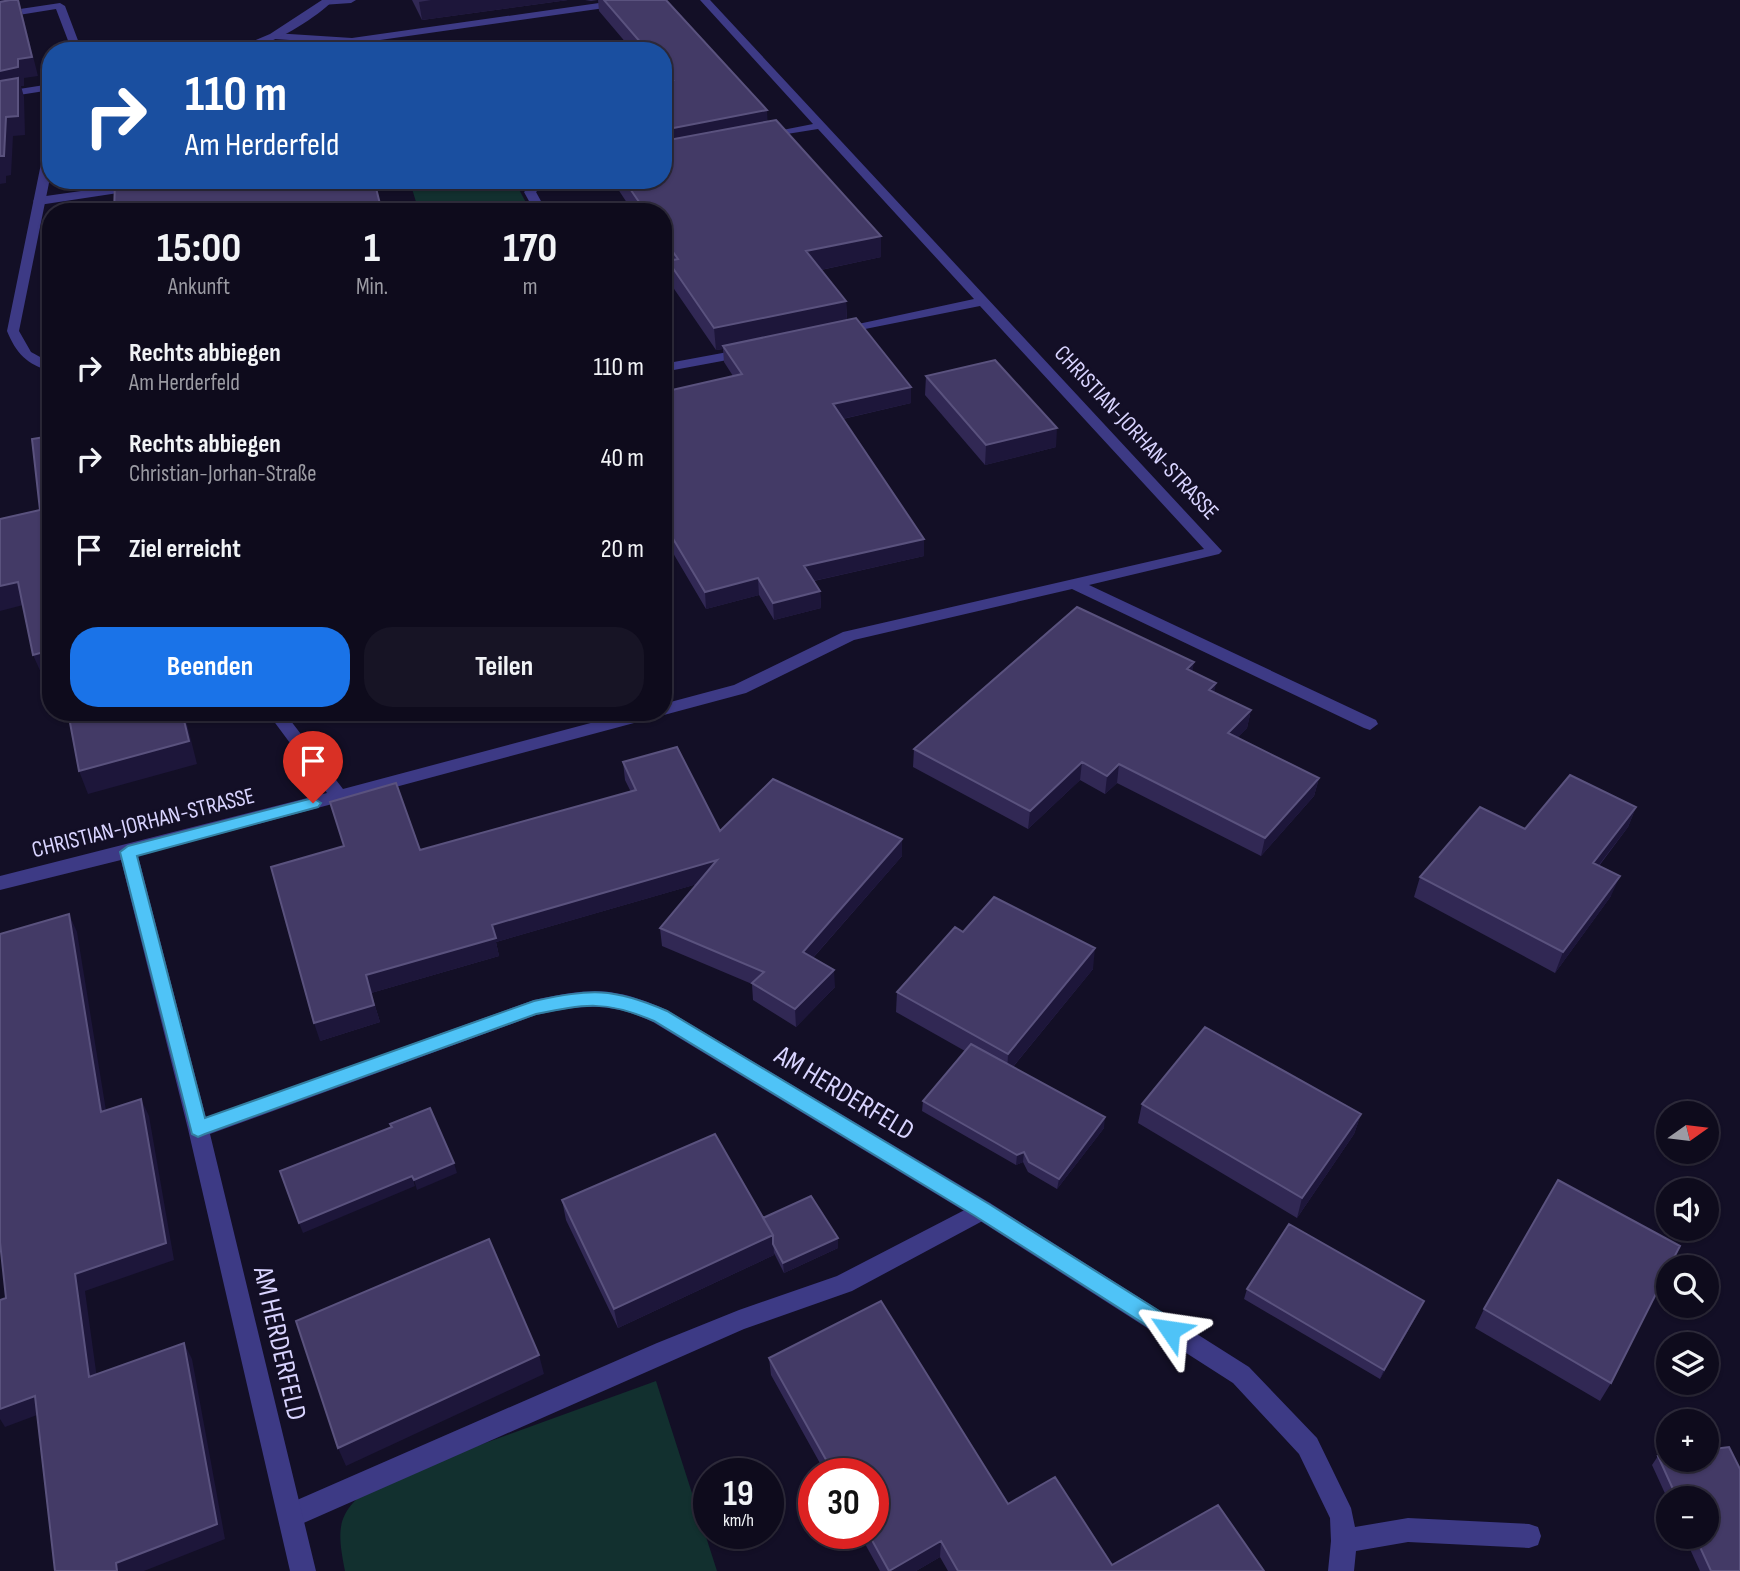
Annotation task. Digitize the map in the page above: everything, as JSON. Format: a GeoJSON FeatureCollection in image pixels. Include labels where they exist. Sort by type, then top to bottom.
{"type":"FeatureCollection","features":[{"type":"Feature","properties":{"kind":"street"},"geometry":{"type":"LineString","coordinates":[[258,42],[274,36],[327,2],[351,0]]}},
{"type":"Feature","properties":{"kind":"street"},"geometry":{"type":"LineString","coordinates":[[274,36],[352,41],[640,0]]}},
{"type":"Feature","properties":{"kind":"street","name":"CHRISTIAN-JORHAN-STRASSE"},"geometry":{"type":"LineString","coordinates":[[672,708],[740,689],[849,636],[1214,551],[705,0]]}},
{"type":"Feature","properties":{"kind":"street"},"geometry":{"type":"LineString","coordinates":[[0,15],[60,6],[74,42]]}},
{"type":"Feature","properties":{"kind":"street"},"geometry":{"type":"LineString","coordinates":[[0,95],[42,88]]}},
{"type":"Feature","properties":{"kind":"street"},"geometry":{"type":"LineString","coordinates":[[754,139],[819,126]]}},
{"type":"Feature","properties":{"kind":"street"},"geometry":{"type":"LineString","coordinates":[[42,187],[13,331],[22,352],[34,363],[42,365]]}},
{"type":"Feature","properties":{"kind":"street"},"geometry":{"type":"LineString","coordinates":[[39,201],[122,189]]}},
{"type":"Feature","properties":{"kind":"street"},"geometry":{"type":"LineString","coordinates":[[825,335],[984,301]]}},
{"type":"Feature","properties":{"kind":"street"},"geometry":{"type":"LineString","coordinates":[[672,366],[759,350]]}},
{"type":"Feature","properties":{"kind":"street"},"geometry":{"type":"LineString","coordinates":[[1074,584],[1370,724]]}},
{"type":"Feature","properties":{"kind":"street"},"geometry":{"type":"LineString","coordinates":[[282,721],[339,796]]}},
{"type":"Feature","properties":{"kind":"street","name":"CHRISTIAN-JORHAN-STRASSE"},"geometry":{"type":"LineString","coordinates":[[0,883],[128,852],[620,721]]}},
{"type":"Feature","properties":{"kind":"street","name":"AM HERDERFELD"},"geometry":{"type":"LineString","coordinates":[[128,852],[198,1129],[303,1571]]}},
{"type":"Feature","properties":{"kind":"street","name":"AM HERDERFELD"},"geometry":{"type":"LineString","coordinates":[[198,1129],[534,1008],[586,997],[631,1003],[660,1016],[982,1210],[1241,1375],[1308,1446],[1342,1517],[1344,1541],[1341,1571]]}},
{"type":"Feature","properties":{"kind":"street"},"geometry":{"type":"LineString","coordinates":[[290,1516],[665,1350],[739,1320],[844,1284],[982,1210]]}},
{"type":"Feature","properties":{"kind":"street"},"geometry":{"type":"LineString","coordinates":[[1344,1541],[1409,1530],[1530,1536]]}},
{"type":"Feature","properties":{"kind":"green space"},"geometry":{"type":"Polygon","coordinates":[[[412,189],[519,189],[526,203],[416,203],[412,189]]]}},
{"type":"Feature","properties":{"kind":"green space"},"geometry":{"type":"Polygon","coordinates":[[[656,1381],[693,1496],[693,1549],[710,1549],[717,1571],[345,1571],[341,1542],[342,1521],[353,1503],[375,1483],[656,1381]]]}},
{"type":"Feature","properties":{"kind":"building"},"geometry":{"type":"Polygon","coordinates":[[[18,0],[32,57],[18,59],[18,67],[0,71],[0,2],[18,0]]]}},
{"type":"Feature","properties":{"kind":"building"},"geometry":{"type":"Polygon","coordinates":[[[604,0],[666,0],[767,110],[672,128],[672,42],[640,42],[604,0]]]}},
{"type":"Feature","properties":{"kind":"building"},"geometry":{"type":"Polygon","coordinates":[[[18,78],[18,116],[6,117],[4,156],[0,156],[0,81],[18,78]]]}},
{"type":"Feature","properties":{"kind":"building"},"geometry":{"type":"Polygon","coordinates":[[[776,120],[881,236],[806,251],[846,301],[714,328],[672,267],[672,260],[678,259],[672,251],[672,203],[640,203],[630,189],[672,189],[672,139],[776,120]]]}},
{"type":"Feature","properties":{"kind":"building"},"geometry":{"type":"Polygon","coordinates":[[[115,189],[376,189],[380,203],[114,203],[115,189]]]}},
{"type":"Feature","properties":{"kind":"building"},"geometry":{"type":"Polygon","coordinates":[[[856,318],[911,387],[833,404],[924,539],[804,566],[820,591],[773,603],[758,578],[705,592],[672,537],[672,390],[742,374],[723,346],[856,318]]]}},
{"type":"Feature","properties":{"kind":"building"},"geometry":{"type":"Polygon","coordinates":[[[995,360],[1057,428],[986,445],[926,376],[995,360]]]}},
{"type":"Feature","properties":{"kind":"building"},"geometry":{"type":"Polygon","coordinates":[[[42,437],[42,652],[33,655],[18,582],[0,586],[0,519],[40,510],[32,439],[42,437]]]}},
{"type":"Feature","properties":{"kind":"building"},"geometry":{"type":"Polygon","coordinates":[[[1077,607],[1194,662],[1187,669],[1216,683],[1209,690],[1251,710],[1228,733],[1319,778],[1265,838],[1119,764],[1107,776],[1082,762],[1030,811],[914,749],[1077,607]]]}},
{"type":"Feature","properties":{"kind":"building"},"geometry":{"type":"Polygon","coordinates":[[[70,721],[184,721],[189,741],[79,771],[70,721]]]}},
{"type":"Feature","properties":{"kind":"building"},"geometry":{"type":"Polygon","coordinates":[[[677,747],[720,831],[773,779],[902,839],[803,952],[834,970],[795,1009],[752,983],[764,972],[660,928],[717,860],[492,925],[496,938],[366,975],[374,1005],[314,1023],[271,867],[344,846],[330,802],[396,783],[420,850],[636,790],[623,762],[677,747]]]}},
{"type":"Feature","properties":{"kind":"building"},"geometry":{"type":"Polygon","coordinates":[[[1570,775],[1636,807],[1593,863],[1620,876],[1563,952],[1420,877],[1480,807],[1525,829],[1570,775]]]}},
{"type":"Feature","properties":{"kind":"building"},"geometry":{"type":"Polygon","coordinates":[[[994,897],[1095,948],[1008,1054],[897,992],[955,927],[963,932],[994,897]]]}},
{"type":"Feature","properties":{"kind":"building"},"geometry":{"type":"Polygon","coordinates":[[[69,914],[101,1112],[141,1099],[166,1243],[75,1274],[89,1377],[184,1343],[217,1524],[116,1563],[117,1571],[55,1571],[35,1396],[0,1409],[0,1300],[6,1298],[0,1242],[0,934],[69,914]]]}},
{"type":"Feature","properties":{"kind":"building"},"geometry":{"type":"Polygon","coordinates":[[[1205,1027],[1361,1114],[1302,1198],[1142,1104],[1205,1027]]]}},
{"type":"Feature","properties":{"kind":"building"},"geometry":{"type":"Polygon","coordinates":[[[971,1044],[1105,1117],[1059,1179],[1029,1162],[1024,1152],[1017,1155],[923,1101],[971,1044]]]}},
{"type":"Feature","properties":{"kind":"building"},"geometry":{"type":"Polygon","coordinates":[[[430,1108],[454,1163],[414,1180],[412,1176],[299,1223],[280,1171],[392,1127],[390,1124],[430,1108]]]}},
{"type":"Feature","properties":{"kind":"building"},"geometry":{"type":"Polygon","coordinates":[[[715,1134],[773,1235],[614,1309],[562,1200],[715,1134]]]}},
{"type":"Feature","properties":{"kind":"building"},"geometry":{"type":"Polygon","coordinates":[[[1558,1180],[1656,1233],[1656,1241],[1671,1241],[1680,1246],[1675,1255],[1656,1255],[1656,1294],[1611,1383],[1484,1309],[1558,1180]]]}},
{"type":"Feature","properties":{"kind":"building"},"geometry":{"type":"Polygon","coordinates":[[[811,1196],[838,1238],[783,1263],[773,1244],[773,1235],[763,1218],[811,1196]]]}},
{"type":"Feature","properties":{"kind":"building"},"geometry":{"type":"Polygon","coordinates":[[[1289,1224],[1424,1301],[1384,1370],[1247,1289],[1289,1224]]]}},
{"type":"Feature","properties":{"kind":"building"},"geometry":{"type":"Polygon","coordinates":[[[489,1239],[539,1355],[338,1448],[296,1321],[489,1239]]]}},
{"type":"Feature","properties":{"kind":"building"},"geometry":{"type":"Polygon","coordinates":[[[881,1301],[1008,1504],[1055,1477],[1112,1565],[1218,1505],[1264,1571],[958,1571],[941,1541],[889,1571],[877,1549],[889,1549],[889,1458],[825,1458],[769,1358],[881,1301]]]}},
{"type":"Feature","properties":{"kind":"building"},"geometry":{"type":"Polygon","coordinates":[[[1729,1447],[1740,1469],[1740,1571],[1711,1571],[1701,1549],[1719,1549],[1719,1486],[1672,1486],[1665,1472],[1719,1472],[1719,1448],[1729,1447]]]}},
{"type":"Feature","properties":{"kind":"route"},"geometry":{"type":"LineString","coordinates":[[313,803],[128,852],[198,1129],[534,1008],[586,997],[631,1003],[660,1016],[982,1210],[1170,1330]]}}]}
